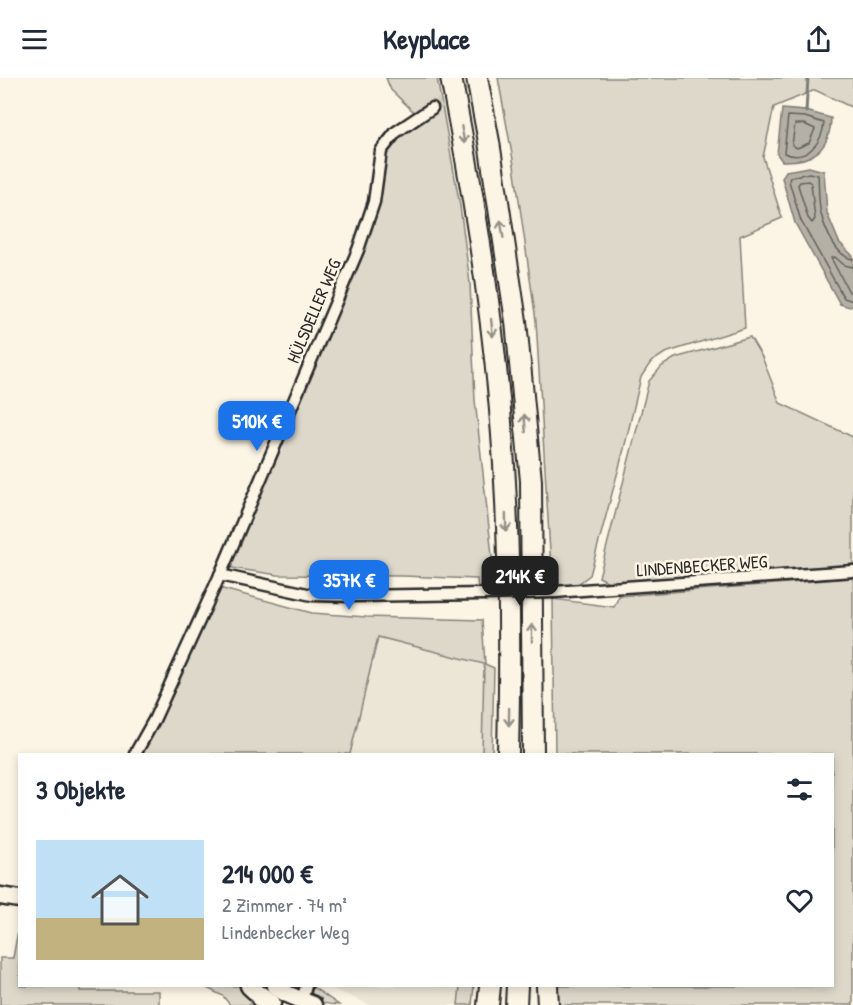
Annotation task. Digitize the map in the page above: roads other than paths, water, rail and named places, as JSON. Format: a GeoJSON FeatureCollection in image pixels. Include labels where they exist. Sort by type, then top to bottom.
{"type":"FeatureCollection","features":[{"type":"Feature","properties":{"kind":"highway"},"geometry":{"type":"LineString","coordinates":[[452,78],[480,233],[506,482],[510,668],[508,753]]}},
{"type":"Feature","properties":{"kind":"highway"},"geometry":{"type":"LineString","coordinates":[[477,78],[516,321],[531,481],[533,753]]}},
{"type":"Feature","properties":{"kind":"highway"},"geometry":{"type":"LineString","coordinates":[[488,1005],[490,987]]}},
{"type":"Feature","properties":{"kind":"highway"},"geometry":{"type":"LineString","coordinates":[[516,1005],[518,987]]}},
{"type":"Feature","properties":{"kind":"highway"},"geometry":{"type":"LineString","coordinates":[[547,987],[548,1005]]}},
{"type":"Feature","properties":{"kind":"main road"},"geometry":{"type":"LineString","coordinates":[[0,896],[18,899]]}},
{"type":"Feature","properties":{"kind":"main road"},"geometry":{"type":"LineString","coordinates":[[269,998],[305,999]]}},
{"type":"Feature","properties":{"kind":"street","name":"HÜLSDELLER WEG"},"geometry":{"type":"LineString","coordinates":[[136,753],[154,720],[220,574],[357,250],[374,202],[381,151],[389,137],[432,108]]}},
{"type":"Feature","properties":{"kind":"street","name":"LINDENBECKER WEG"},"geometry":{"type":"LineString","coordinates":[[220,574],[312,595],[350,596],[554,592],[853,571]]}},
{"type":"Feature","properties":{"kind":"water"},"geometry":{"type":"Polygon","coordinates":[[[782,109],[806,111],[831,118],[827,138],[818,152],[803,159],[782,161],[777,154],[782,109]]]}},
{"type":"Feature","properties":{"kind":"water"},"geometry":{"type":"Polygon","coordinates":[[[809,167],[824,171],[827,213],[839,242],[853,256],[853,305],[850,307],[840,304],[795,223],[782,178],[786,171],[809,167]]]}},
{"type":"Feature","properties":{"kind":"waterway"},"geometry":{"type":"LineString","coordinates":[[806,112],[808,78]]}},
{"type":"Feature","properties":{"kind":"tunnel"},"geometry":{"type":"LineString","coordinates":[[432,108],[478,78]]}}]}
